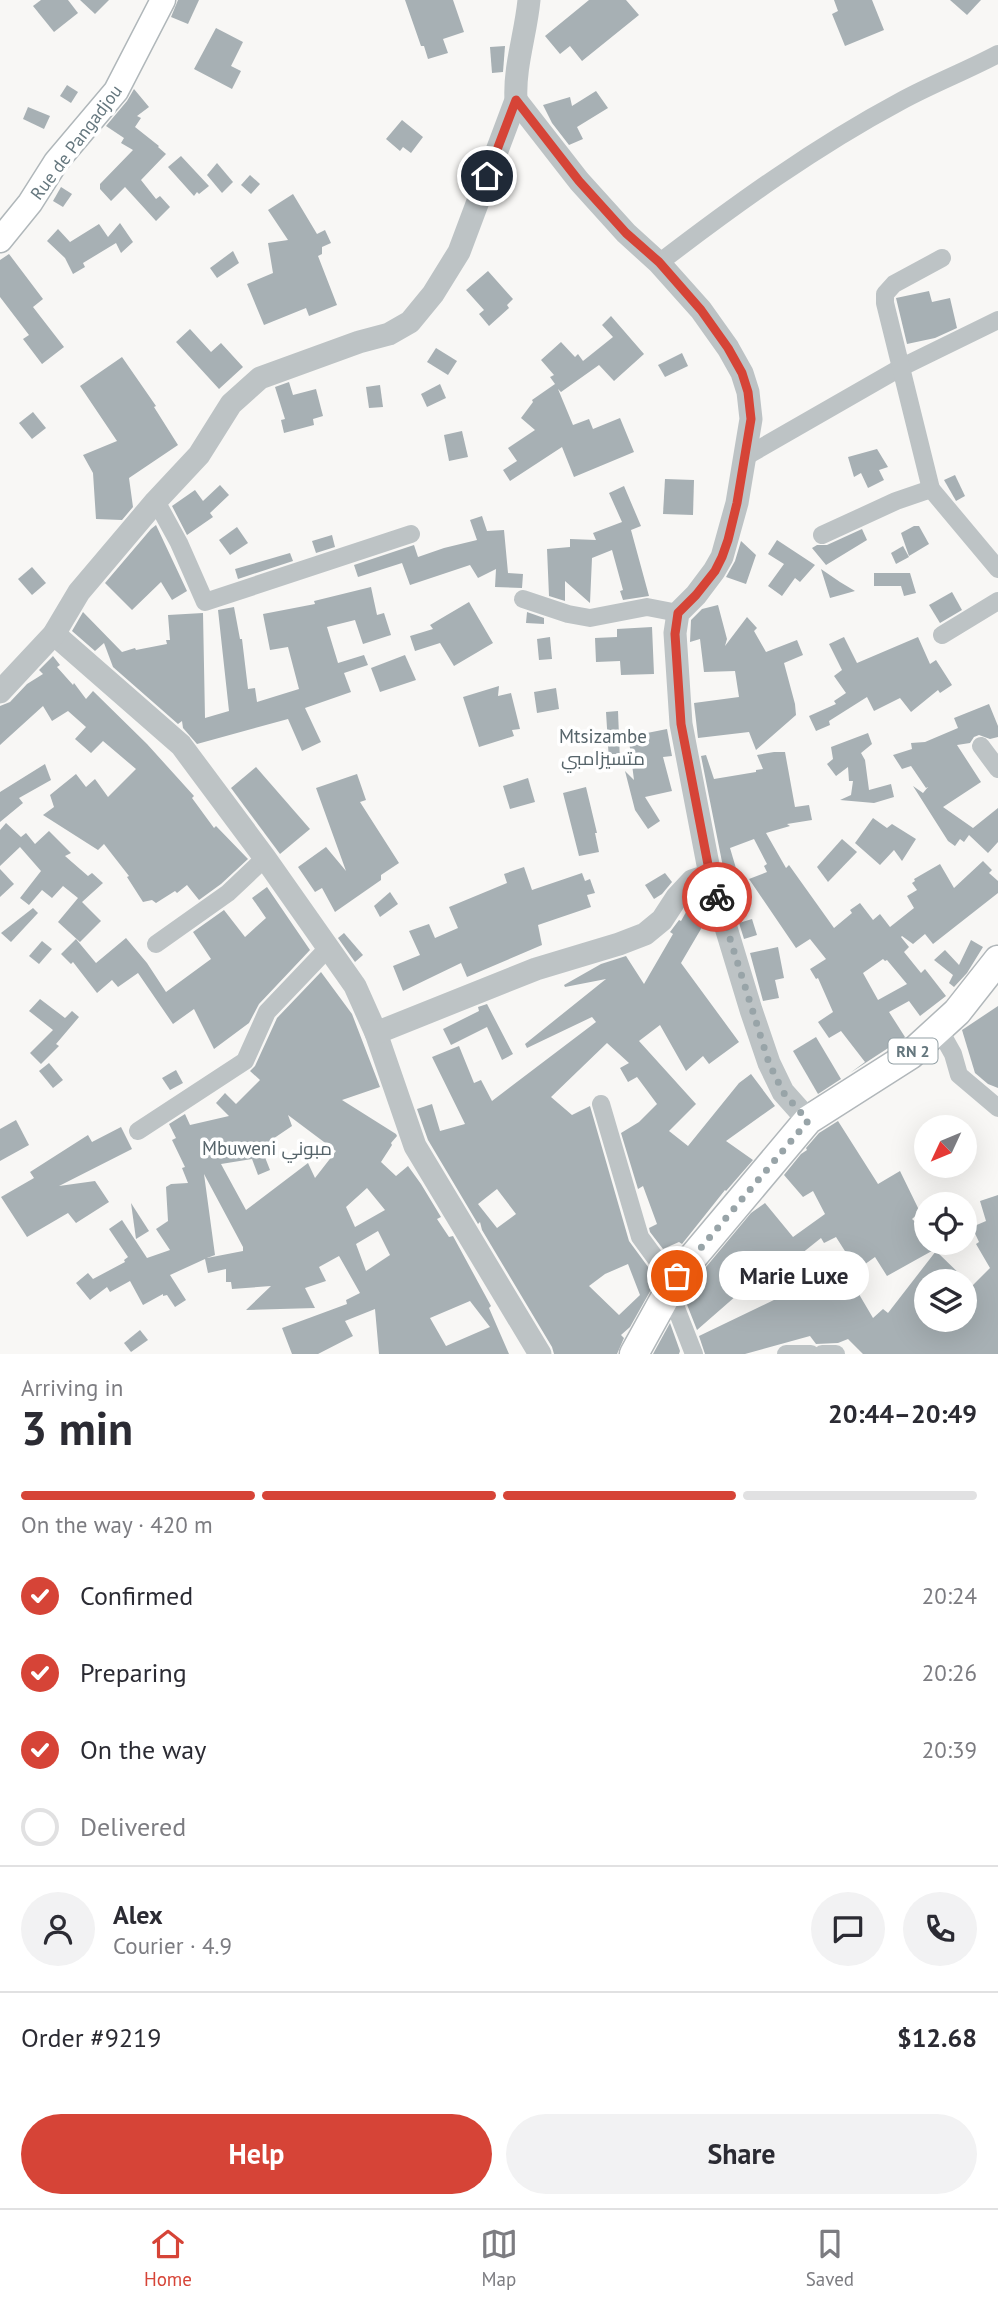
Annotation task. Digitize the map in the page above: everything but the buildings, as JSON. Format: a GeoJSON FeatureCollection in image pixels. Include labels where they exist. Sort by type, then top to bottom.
{"type":"FeatureCollection","features":[{"type":"Feature","properties":{"kind":"main road","name":"Rue de Pangadjou"},"geometry":{"type":"LineString","coordinates":[[0,240],[30,203],[56,162],[116,91],[163,0]]}},
{"type":"Feature","properties":{"kind":"main road","name":"RN 2"},"geometry":{"type":"LineString","coordinates":[[634,1354],[671,1286],[808,1121],[909,1055],[939,1029],[998,960]]}},
{"type":"Feature","properties":{"kind":"street"},"geometry":{"type":"LineString","coordinates":[[0,692],[54,634],[79,592],[199,455],[231,404],[260,378],[389,334],[410,322],[433,294],[459,252],[516,100],[515,80],[529,0]]}},
{"type":"Feature","properties":{"kind":"street"},"geometry":{"type":"LineString","coordinates":[[659,262],[810,155],[902,100],[998,54]]}},
{"type":"Feature","properties":{"kind":"street"},"geometry":{"type":"LineString","coordinates":[[516,100],[579,181],[626,233],[659,262],[701,310],[728,348],[742,373],[748,392],[751,419],[737,503],[722,557],[715,571],[678,613],[675,634],[681,724],[710,875],[769,1063],[783,1092],[808,1121]]}},
{"type":"Feature","properties":{"kind":"street"},"geometry":{"type":"LineString","coordinates":[[942,258],[894,284],[885,294],[885,303],[932,489],[998,569]]}},
{"type":"Feature","properties":{"kind":"street"},"geometry":{"type":"LineString","coordinates":[[745,457],[900,368],[998,320]]}},
{"type":"Feature","properties":{"kind":"street"},"geometry":{"type":"LineString","coordinates":[[822,535],[896,501],[932,489]]}},
{"type":"Feature","properties":{"kind":"street"},"geometry":{"type":"LineString","coordinates":[[156,501],[179,543],[205,603],[411,534]]}},
{"type":"Feature","properties":{"kind":"street"},"geometry":{"type":"LineString","coordinates":[[523,599],[568,614],[590,618],[647,607],[678,613]]}},
{"type":"Feature","properties":{"kind":"street"},"geometry":{"type":"LineString","coordinates":[[942,635],[998,601]]}},
{"type":"Feature","properties":{"kind":"street"},"geometry":{"type":"LineString","coordinates":[[54,634],[181,745],[355,986],[376,1033],[415,1146],[540,1354]]}},
{"type":"Feature","properties":{"kind":"street"},"geometry":{"type":"LineString","coordinates":[[981,746],[998,769]]}},
{"type":"Feature","properties":{"kind":"street"},"geometry":{"type":"LineString","coordinates":[[156,944],[228,893],[265,859]]}},
{"type":"Feature","properties":{"kind":"street"},"geometry":{"type":"LineString","coordinates":[[376,1033],[536,969],[645,934],[662,920],[677,897],[692,881],[710,875]]}},
{"type":"Feature","properties":{"kind":"street"},"geometry":{"type":"LineString","coordinates":[[138,1131],[245,1061],[267,1012],[328,948]]}},
{"type":"Feature","properties":{"kind":"street"},"geometry":{"type":"LineString","coordinates":[[939,1029],[953,1054],[960,1075],[998,1108]]}},
{"type":"Feature","properties":{"kind":"street"},"geometry":{"type":"LineString","coordinates":[[601,1104],[640,1237],[671,1286],[694,1354]]}},
{"type":"Feature","properties":{"kind":"street"},"geometry":{"type":"LineString","coordinates":[[786,1354],[811,1354]]}},
{"type":"Feature","properties":{"kind":"street"},"geometry":{"type":"LineString","coordinates":[[822,1354],[836,1354]]}},
{"type":"Feature","properties":{"kind":"way so far"},"geometry":{"type":"LineString","coordinates":[[677,1276],[808,1121],[783,1092],[769,1063],[717,897]]}},
{"type":"Feature","properties":{"kind":"place","name":"Marie Luxe"},"geometry":{"type":"Point","coordinates":[677,1276]}},
{"type":"Feature","properties":{"kind":"district","name":"Mtsizambe متسيزامبي"},"geometry":{"type":"Point","coordinates":[603,747]}},
{"type":"Feature","properties":{"kind":"district","name":"Mbuweni مبوني"},"geometry":{"type":"Point","coordinates":[267,1148]}},
{"type":"Feature","properties":{"kind":"route"},"geometry":{"type":"LineString","coordinates":[[487,176],[516,100],[579,181],[626,233],[659,262],[701,310],[742,373],[748,392],[751,419],[728,540],[715,571],[678,613],[675,634],[681,724],[710,875],[717,897]]}}]}
